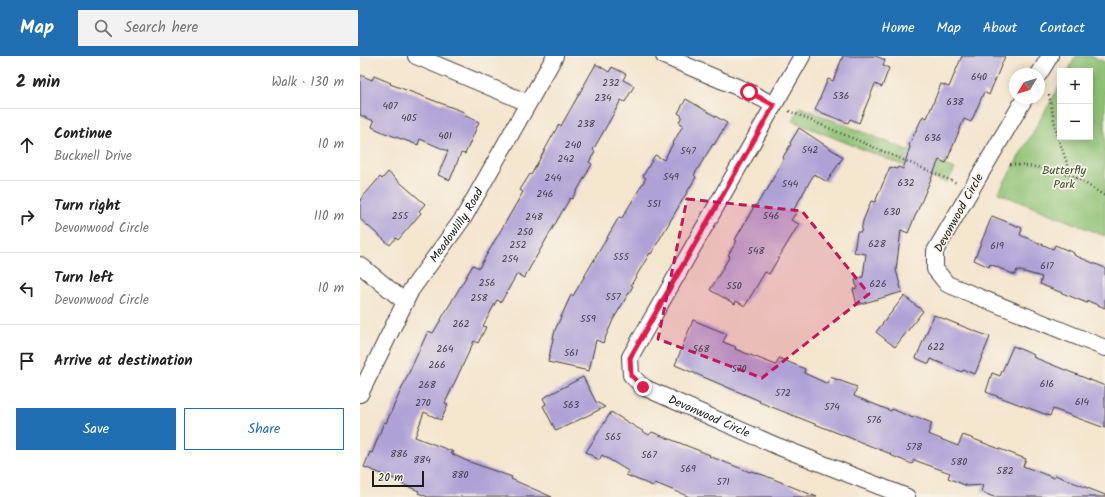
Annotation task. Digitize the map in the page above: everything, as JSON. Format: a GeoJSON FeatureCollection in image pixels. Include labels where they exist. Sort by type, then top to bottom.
{"type":"FeatureCollection","features":[{"type":"Feature","properties":{"kind":"street"},"geometry":{"type":"LineString","coordinates":[[416,56],[528,103]]}},
{"type":"Feature","properties":{"kind":"street","name":"Meadowlilly Road"},"geometry":{"type":"LineString","coordinates":[[360,394],[411,290],[464,217],[555,56]]}},
{"type":"Feature","properties":{"kind":"street"},"geometry":{"type":"LineString","coordinates":[[664,56],[749,92],[774,105]]}},
{"type":"Feature","properties":{"kind":"street","name":"Devonwood Circle"},"geometry":{"type":"LineString","coordinates":[[802,56],[630,358],[631,375],[643,387],[777,446],[907,497]]}},
{"type":"Feature","properties":{"kind":"street"},"geometry":{"type":"LineString","coordinates":[[1043,68],[1050,56]]}},
{"type":"Feature","properties":{"kind":"street","name":"Devonwood Circle"},"geometry":{"type":"LineString","coordinates":[[1022,104],[935,251],[935,269],[947,284],[1105,348]]}},
{"type":"Feature","properties":{"kind":"street"},"geometry":{"type":"LineString","coordinates":[[360,265],[405,302]]}},
{"type":"Feature","properties":{"kind":"path"},"geometry":{"type":"LineString","coordinates":[[1049,95],[1057,135],[1072,175]]}},
{"type":"Feature","properties":{"kind":"path"},"geometry":{"type":"LineString","coordinates":[[774,105],[972,190]]}},
{"type":"Feature","properties":{"kind":"path"},"geometry":{"type":"LineString","coordinates":[[1010,164],[1043,168],[1072,175],[1105,196]]}},
{"type":"Feature","properties":{"kind":"highlighted area"},"geometry":{"type":"Polygon","coordinates":[[[687,199],[802,211],[869,294],[762,378],[658,339],[687,199]]]}},
{"type":"Feature","properties":{"kind":"green space","name":"Butterfly Park"},"geometry":{"type":"Polygon","coordinates":[[[1076,56],[1090,56],[1105,62],[1105,236],[998,193],[1057,90],[1057,140],[1093,140],[1093,68],[1070,68],[1076,56]]]}},
{"type":"Feature","properties":{"kind":"green space"},"geometry":{"type":"Polygon","coordinates":[[[800,107],[955,169],[947,183],[792,121],[800,107]]]}},
{"type":"Feature","properties":{"kind":"building"},"geometry":{"type":"Polygon","coordinates":[[[843,56],[876,56],[885,60],[883,66],[889,68],[882,87],[875,84],[859,123],[850,119],[848,123],[815,110],[828,79],[833,81],[843,56]]]}},
{"type":"Feature","properties":{"kind":"building"},"geometry":{"type":"Polygon","coordinates":[[[962,56],[1005,56],[989,95],[984,92],[971,122],[964,119],[946,163],[939,160],[908,233],[901,230],[896,270],[902,292],[857,305],[853,289],[857,288],[855,280],[863,277],[866,254],[854,252],[857,232],[861,232],[863,221],[871,201],[875,202],[890,167],[897,169],[898,167],[903,169],[910,147],[909,145],[923,116],[927,118],[941,84],[949,87],[962,56]]]}},
{"type":"Feature","properties":{"kind":"building"},"geometry":{"type":"Polygon","coordinates":[[[596,64],[609,72],[612,67],[626,74],[623,80],[634,86],[625,102],[621,100],[593,150],[595,152],[589,162],[592,164],[572,199],[570,198],[524,278],[517,274],[501,302],[497,300],[483,326],[486,327],[478,343],[474,341],[445,403],[448,405],[441,420],[424,412],[415,437],[454,452],[450,453],[467,461],[512,477],[511,479],[552,497],[428,497],[418,493],[419,491],[402,484],[402,482],[364,467],[370,452],[372,453],[384,422],[386,423],[428,331],[433,333],[473,265],[479,268],[523,192],[520,190],[530,174],[531,175],[559,124],[561,126],[596,64]]]}},
{"type":"Feature","properties":{"kind":"building"},"geometry":{"type":"Polygon","coordinates":[[[360,75],[372,80],[374,76],[391,83],[390,84],[464,112],[463,115],[479,122],[465,154],[461,153],[450,180],[438,175],[448,151],[420,139],[418,145],[385,133],[372,127],[374,121],[360,115],[360,75]]]}},
{"type":"Feature","properties":{"kind":"building"},"geometry":{"type":"Polygon","coordinates":[[[686,99],[727,123],[694,175],[696,177],[631,285],[633,286],[613,320],[603,343],[596,340],[589,371],[548,362],[555,330],[571,295],[573,296],[619,217],[622,218],[646,178],[643,176],[655,155],[664,160],[683,125],[679,122],[682,116],[678,113],[686,99]]]}},
{"type":"Feature","properties":{"kind":"building"},"geometry":{"type":"Polygon","coordinates":[[[799,128],[843,157],[827,182],[814,174],[793,211],[796,213],[791,220],[799,224],[769,274],[765,272],[745,306],[736,301],[735,304],[710,290],[730,256],[728,255],[737,241],[735,240],[755,205],[756,206],[765,191],[766,192],[799,128]]]}},
{"type":"Feature","properties":{"kind":"building"},"geometry":{"type":"Polygon","coordinates":[[[388,172],[425,204],[419,211],[421,213],[398,240],[396,238],[390,245],[360,219],[360,200],[380,177],[382,179],[388,172]]]}},
{"type":"Feature","properties":{"kind":"building"},"geometry":{"type":"Polygon","coordinates":[[[992,216],[1022,228],[1020,235],[1053,249],[1055,245],[1105,268],[1105,308],[1088,301],[1087,303],[1040,284],[1042,277],[1017,270],[1015,275],[990,264],[989,267],[974,260],[992,216]]]}},
{"type":"Feature","properties":{"kind":"building"},"geometry":{"type":"Polygon","coordinates":[[[904,296],[923,311],[895,347],[876,332],[904,296]]]}},
{"type":"Feature","properties":{"kind":"building"},"geometry":{"type":"Polygon","coordinates":[[[934,315],[990,337],[975,374],[963,370],[962,372],[931,359],[929,364],[916,358],[934,315]]]}},
{"type":"Feature","properties":{"kind":"building"},"geometry":{"type":"Polygon","coordinates":[[[693,320],[727,334],[723,342],[736,347],[735,349],[776,365],[779,358],[805,369],[804,373],[828,384],[830,377],[857,387],[854,396],[891,411],[892,409],[913,418],[914,416],[932,423],[928,434],[958,446],[963,435],[1026,459],[1023,466],[1054,478],[1055,475],[1105,495],[1105,497],[994,497],[981,492],[983,485],[967,486],[948,478],[950,473],[914,460],[912,464],[890,455],[891,454],[759,402],[760,401],[675,365],[693,320]]]}},
{"type":"Feature","properties":{"kind":"building"},"geometry":{"type":"Polygon","coordinates":[[[1013,346],[1034,355],[1033,357],[1105,386],[1105,428],[1053,409],[1050,416],[986,392],[992,373],[1000,376],[1013,346]]]}},
{"type":"Feature","properties":{"kind":"building"},"geometry":{"type":"Polygon","coordinates":[[[583,377],[596,402],[605,407],[556,431],[543,406],[546,404],[543,398],[583,377]]]}},
{"type":"Feature","properties":{"kind":"building"},"geometry":{"type":"Polygon","coordinates":[[[611,412],[649,435],[652,432],[710,455],[709,456],[750,472],[751,471],[766,476],[817,497],[690,497],[655,483],[653,486],[626,475],[628,471],[602,455],[599,460],[586,452],[611,412]]]}},
{"type":"Feature","properties":{"kind":"route"},"geometry":{"type":"LineString","coordinates":[[643,387],[631,375],[630,358],[774,105],[749,92]]}}]}
